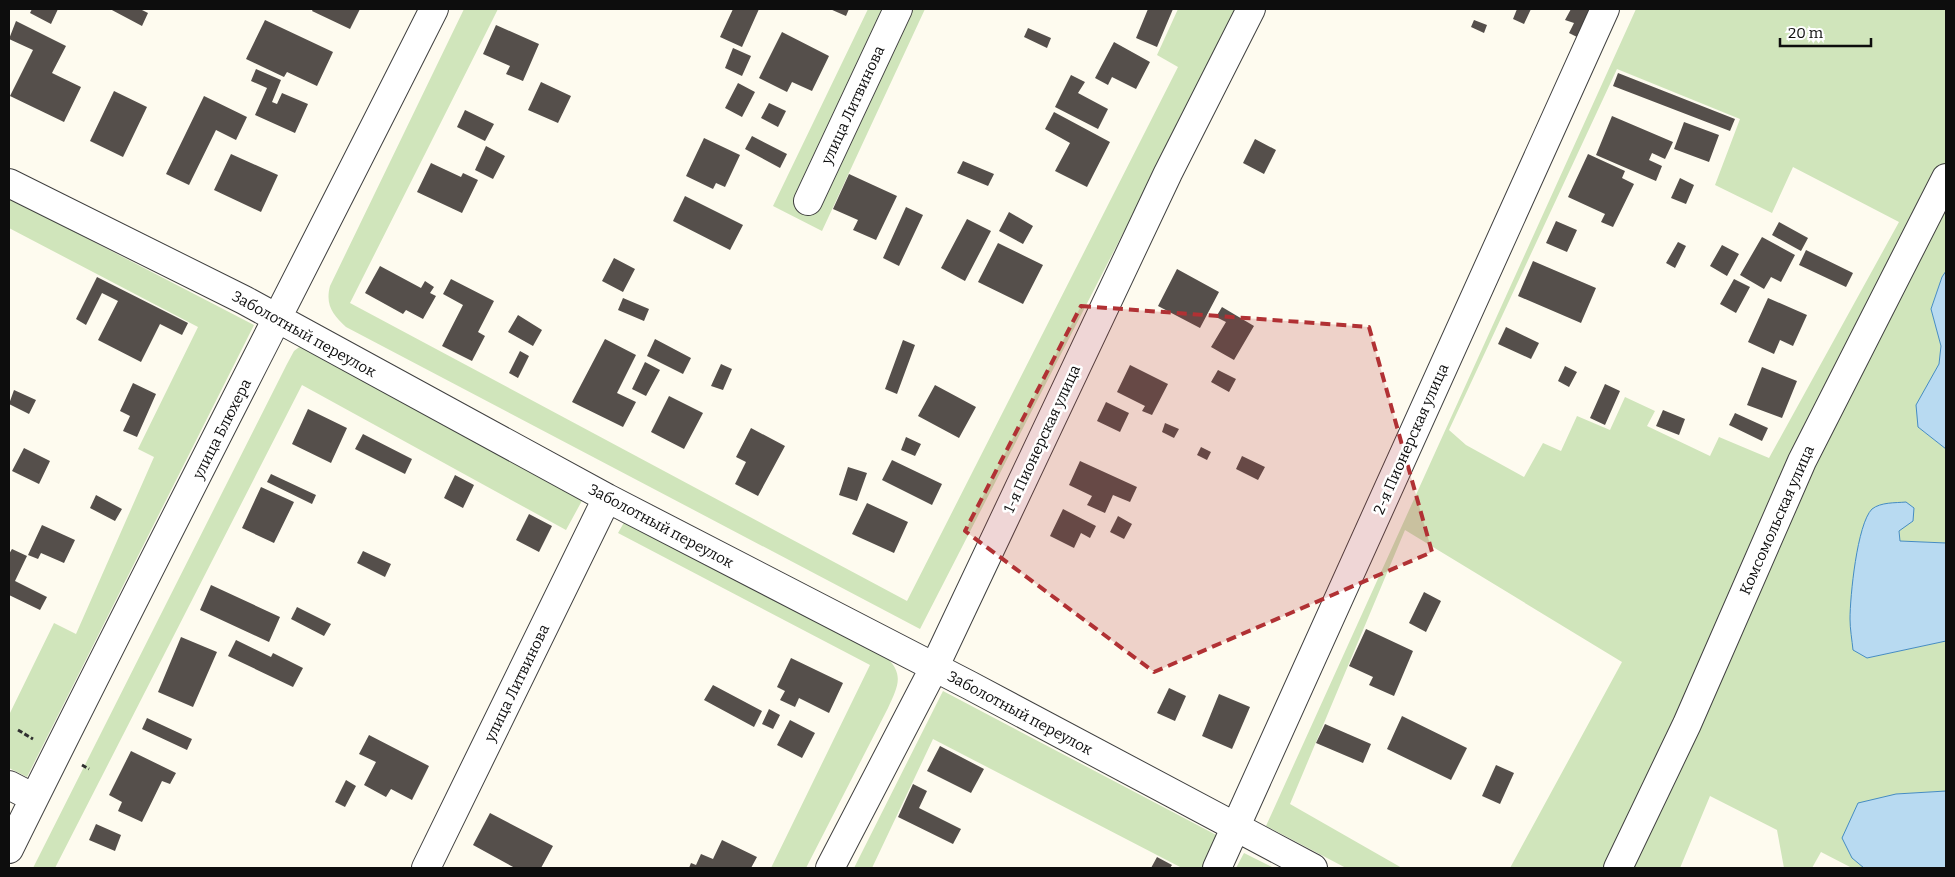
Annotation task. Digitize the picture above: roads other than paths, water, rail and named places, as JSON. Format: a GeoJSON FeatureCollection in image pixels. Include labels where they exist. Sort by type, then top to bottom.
{"type":"FeatureCollection","features":[{"type":"Feature","properties":{"kind":"street","name":"улица Блюхера"},"geometry":{"type":"LineString","coordinates":[[9,849],[434,9]]}},
{"type":"Feature","properties":{"kind":"street","name":"улица Литвинова"},"geometry":{"type":"LineString","coordinates":[[808,201],[898,9]]}},
{"type":"Feature","properties":{"kind":"street","name":"1-я Пионерская улица"},"geometry":{"type":"LineString","coordinates":[[830,868],[934,668],[1168,173],[1252,9]]}},
{"type":"Feature","properties":{"kind":"street","name":"2-я Пионерская улица"},"geometry":{"type":"LineString","coordinates":[[1217,868],[1605,9]]}},
{"type":"Feature","properties":{"kind":"street","name":"Комсомольская улица"},"geometry":{"type":"LineString","coordinates":[[1618,868],[1687,724],[1802,461],[1946,178]]}},
{"type":"Feature","properties":{"kind":"street","name":"Заболотный переулок"},"geometry":{"type":"LineString","coordinates":[[9,182],[244,300],[608,498],[1313,868]]}},
{"type":"Feature","properties":{"kind":"street","name":"улица Литвинова"},"geometry":{"type":"LineString","coordinates":[[426,868],[608,498]]}},
{"type":"Feature","properties":{"kind":"street"},"geometry":{"type":"LineString","coordinates":[[9,785],[34,798]]}},
{"type":"Feature","properties":{"kind":"water"},"geometry":{"type":"Polygon","coordinates":[[[1946,271],[1946,449],[1918,427],[1916,405],[1939,364],[1941,346],[1931,309],[1942,277],[1946,271]]]}},
{"type":"Feature","properties":{"kind":"water"},"geometry":{"type":"Polygon","coordinates":[[[1906,502],[1914,508],[1913,521],[1899,531],[1900,541],[1946,543],[1946,641],[1867,658],[1853,650],[1850,623],[1853,578],[1862,529],[1872,509],[1888,503],[1906,502]]]}},
{"type":"Feature","properties":{"kind":"water"},"geometry":{"type":"Polygon","coordinates":[[[1946,791],[1946,868],[1864,868],[1852,858],[1842,838],[1858,803],[1896,794],[1946,791]]]}}]}
